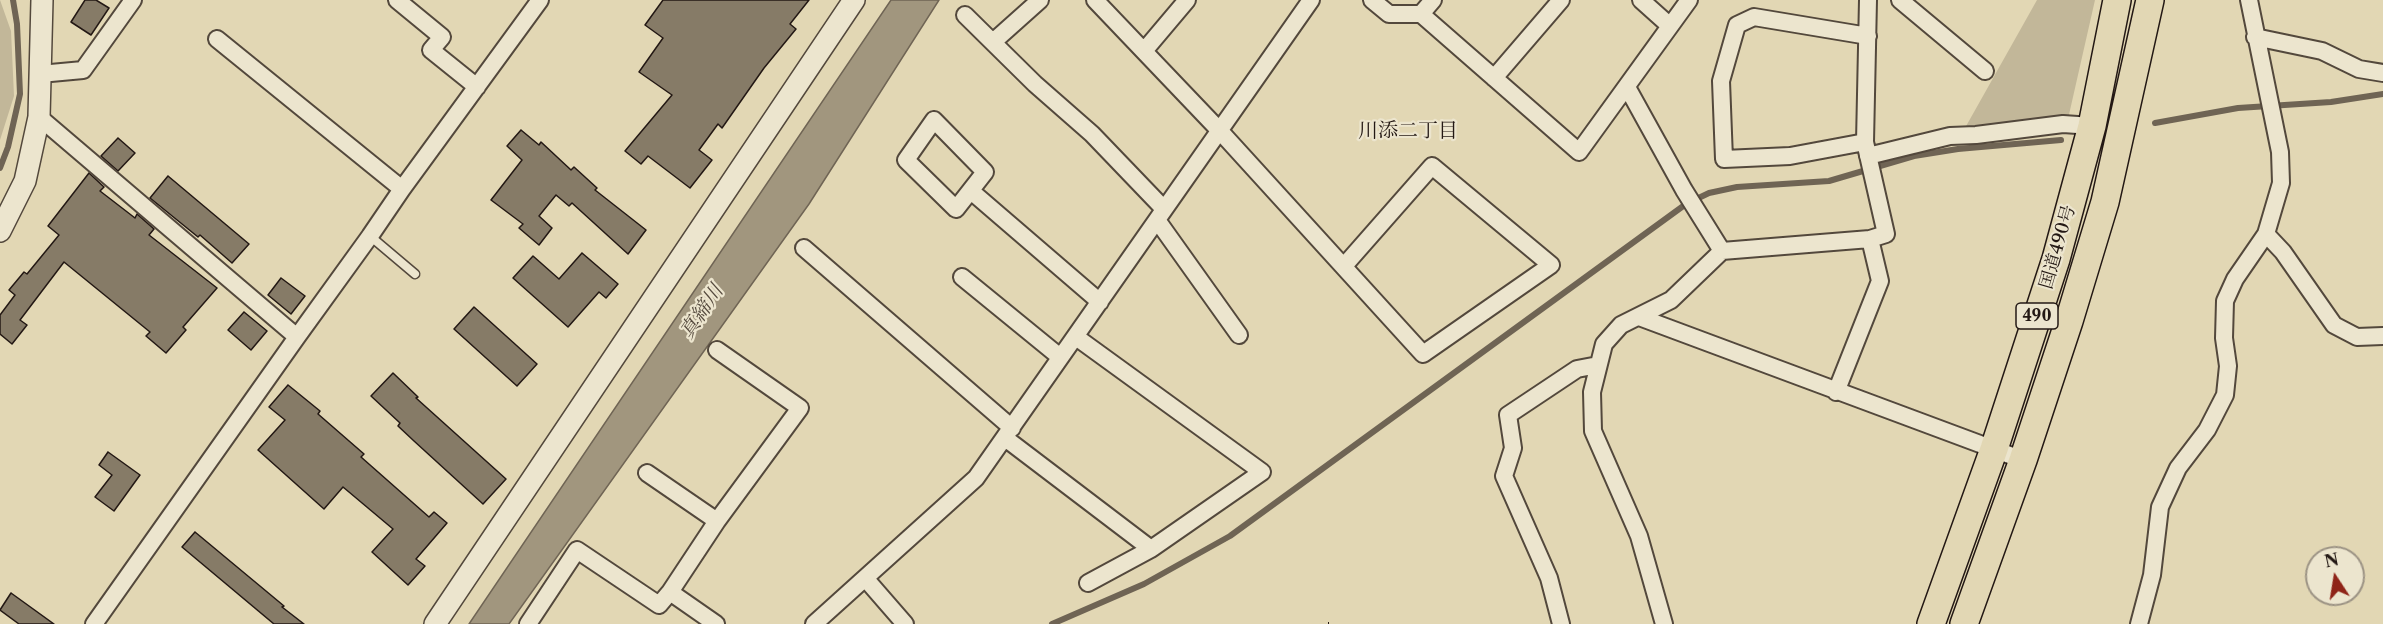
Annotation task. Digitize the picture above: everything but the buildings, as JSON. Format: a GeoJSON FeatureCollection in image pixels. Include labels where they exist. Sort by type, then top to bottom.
{"type":"FeatureCollection","features":[{"type":"Feature","properties":{"kind":"highway","name":"国道490号"},"geometry":{"type":"LineString","coordinates":[[1931,624],[1994,449],[2056,259],[2092,126],[2117,0]]}},
{"type":"Feature","properties":{"kind":"highway","name":"国道490号"},"geometry":{"type":"LineString","coordinates":[[1964,624],[2023,460],[2069,321],[2105,201],[2150,0]]}},
{"type":"Feature","properties":{"kind":"street"},"geometry":{"type":"LineString","coordinates":[[0,231],[25,181],[39,117],[42,0]]}},
{"type":"Feature","properties":{"kind":"street"},"geometry":{"type":"LineString","coordinates":[[40,74],[83,70],[133,0]]}},
{"type":"Feature","properties":{"kind":"street"},"geometry":{"type":"LineString","coordinates":[[397,0],[442,36],[431,50],[477,87]]}},
{"type":"Feature","properties":{"kind":"street"},"geometry":{"type":"LineString","coordinates":[[94,624],[402,189],[540,0]]}},
{"type":"Feature","properties":{"kind":"street"},"geometry":{"type":"LineString","coordinates":[[993,42],[1041,0]]}},
{"type":"Feature","properties":{"kind":"street"},"geometry":{"type":"LineString","coordinates":[[1095,0],[1219,130],[1423,354],[1551,266],[1432,166],[1344,266]]}},
{"type":"Feature","properties":{"kind":"street"},"geometry":{"type":"LineString","coordinates":[[1144,51],[1187,0]]}},
{"type":"Feature","properties":{"kind":"street"},"geometry":{"type":"LineString","coordinates":[[814,624],[976,478],[1311,0]]}},
{"type":"Feature","properties":{"kind":"street"},"geometry":{"type":"LineString","coordinates":[[1372,0],[1389,14],[1421,15],[1579,152],[1689,0]]}},
{"type":"Feature","properties":{"kind":"street"},"geometry":{"type":"LineString","coordinates":[[1421,15],[1433,0]]}},
{"type":"Feature","properties":{"kind":"street"},"geometry":{"type":"LineString","coordinates":[[1494,78],[1561,0]]}},
{"type":"Feature","properties":{"kind":"street"},"geometry":{"type":"LineString","coordinates":[[1641,0],[1670,26]]}},
{"type":"Feature","properties":{"kind":"street"},"geometry":{"type":"LineString","coordinates":[[1664,624],[1639,537],[1593,431],[1592,392],[1604,344],[1621,325],[1671,300],[1722,251],[1870,239],[1886,234],[1866,149],[1868,0]]}},
{"type":"Feature","properties":{"kind":"street"},"geometry":{"type":"LineString","coordinates":[[1900,0],[1986,71]]}},
{"type":"Feature","properties":{"kind":"street"},"geometry":{"type":"LineString","coordinates":[[2142,623],[2152,575],[2160,507],[2178,468],[2207,430],[2225,395],[2228,366],[2224,338],[2225,301],[2235,279],[2266,234],[2281,183],[2280,152],[2249,0]]}},
{"type":"Feature","properties":{"kind":"street"},"geometry":{"type":"LineString","coordinates":[[435,624],[846,3]]}},
{"type":"Feature","properties":{"kind":"street"},"geometry":{"type":"LineString","coordinates":[[964,15],[1035,84],[1092,134],[1161,214],[1239,335]]}},
{"type":"Feature","properties":{"kind":"street"},"geometry":{"type":"LineString","coordinates":[[1868,36],[1754,18],[1737,25],[1721,81],[1724,159],[1866,149],[1950,136],[2062,124],[2092,126]]}},
{"type":"Feature","properties":{"kind":"street"},"geometry":{"type":"LineString","coordinates":[[2255,37],[2322,51],[2359,69],[2383,73]]}},
{"type":"Feature","properties":{"kind":"street"},"geometry":{"type":"LineString","coordinates":[[217,39],[402,189]]}},
{"type":"Feature","properties":{"kind":"street"},"geometry":{"type":"LineString","coordinates":[[1627,87],[1684,190],[1722,251]]}},
{"type":"Feature","properties":{"kind":"street"},"geometry":{"type":"LineString","coordinates":[[39,117],[297,337]]}},
{"type":"Feature","properties":{"kind":"street"},"geometry":{"type":"LineString","coordinates":[[934,120],[985,172],[971,191],[956,209],[906,160],[934,120]]}},
{"type":"Feature","properties":{"kind":"street"},"geometry":{"type":"LineString","coordinates":[[971,191],[1100,302]]}},
{"type":"Feature","properties":{"kind":"street"},"geometry":{"type":"LineString","coordinates":[[2266,234],[2283,252],[2334,325],[2357,336],[2383,336]]}},
{"type":"Feature","properties":{"kind":"street"},"geometry":{"type":"LineString","coordinates":[[1836,392],[1880,281],[1870,239]]}},
{"type":"Feature","properties":{"kind":"street"},"geometry":{"type":"LineString","coordinates":[[804,248],[1008,433],[1151,549]]}},
{"type":"Feature","properties":{"kind":"street"},"geometry":{"type":"LineString","coordinates":[[962,277],[1060,357]]}},
{"type":"Feature","properties":{"kind":"street"},"geometry":{"type":"LineString","coordinates":[[1639,317],[2023,460]]}},
{"type":"Feature","properties":{"kind":"street"},"geometry":{"type":"LineString","coordinates":[[1076,337],[1262,472],[1151,549],[1088,583]]}},
{"type":"Feature","properties":{"kind":"street"},"geometry":{"type":"LineString","coordinates":[[528,624],[577,550],[659,605],[800,408],[717,350]]}},
{"type":"Feature","properties":{"kind":"street"},"geometry":{"type":"LineString","coordinates":[[1561,624],[1549,578],[1504,476],[1513,448],[1508,415],[1577,369],[1598,365]]}},
{"type":"Feature","properties":{"kind":"street"},"geometry":{"type":"LineString","coordinates":[[647,473],[717,521]]}},
{"type":"Feature","properties":{"kind":"street"},"geometry":{"type":"LineString","coordinates":[[865,578],[905,624]]}},
{"type":"Feature","properties":{"kind":"street"},"geometry":{"type":"LineString","coordinates":[[670,592],[716,624]]}},
{"type":"Feature","properties":{"kind":"lane"},"geometry":{"type":"LineString","coordinates":[[370,236],[415,274]]}},
{"type":"Feature","properties":{"kind":"shaded area"},"geometry":{"type":"Polygon","coordinates":[[[0,0],[11,31],[14,96],[0,140],[0,0]]]}},
{"type":"Feature","properties":{"kind":"shaded area"},"geometry":{"type":"Polygon","coordinates":[[[2037,0],[2095,0],[2068,119],[1965,128],[2037,0]]]}},
{"type":"Feature","properties":{"kind":"water","name":"真締川"},"geometry":{"type":"Polygon","coordinates":[[[891,0],[939,0],[809,204],[509,624],[469,624],[891,0]]]}},
{"type":"Feature","properties":{"kind":"waterway"},"geometry":{"type":"LineString","coordinates":[[0,168],[8,147],[20,94],[17,24],[13,0]]}},
{"type":"Feature","properties":{"kind":"waterway"},"geometry":{"type":"LineString","coordinates":[[2155,123],[2238,108],[2331,102],[2383,94]]}},
{"type":"Feature","properties":{"kind":"waterway"},"geometry":{"type":"LineString","coordinates":[[1052,624],[1144,584],[1230,536],[1686,204],[1709,193],[1737,187],[1829,181],[1914,156],[1958,149],[2061,140]]}},
{"type":"Feature","properties":{"kind":"district","name":"川添二丁目"},"geometry":{"type":"Point","coordinates":[1408,131]}}]}
